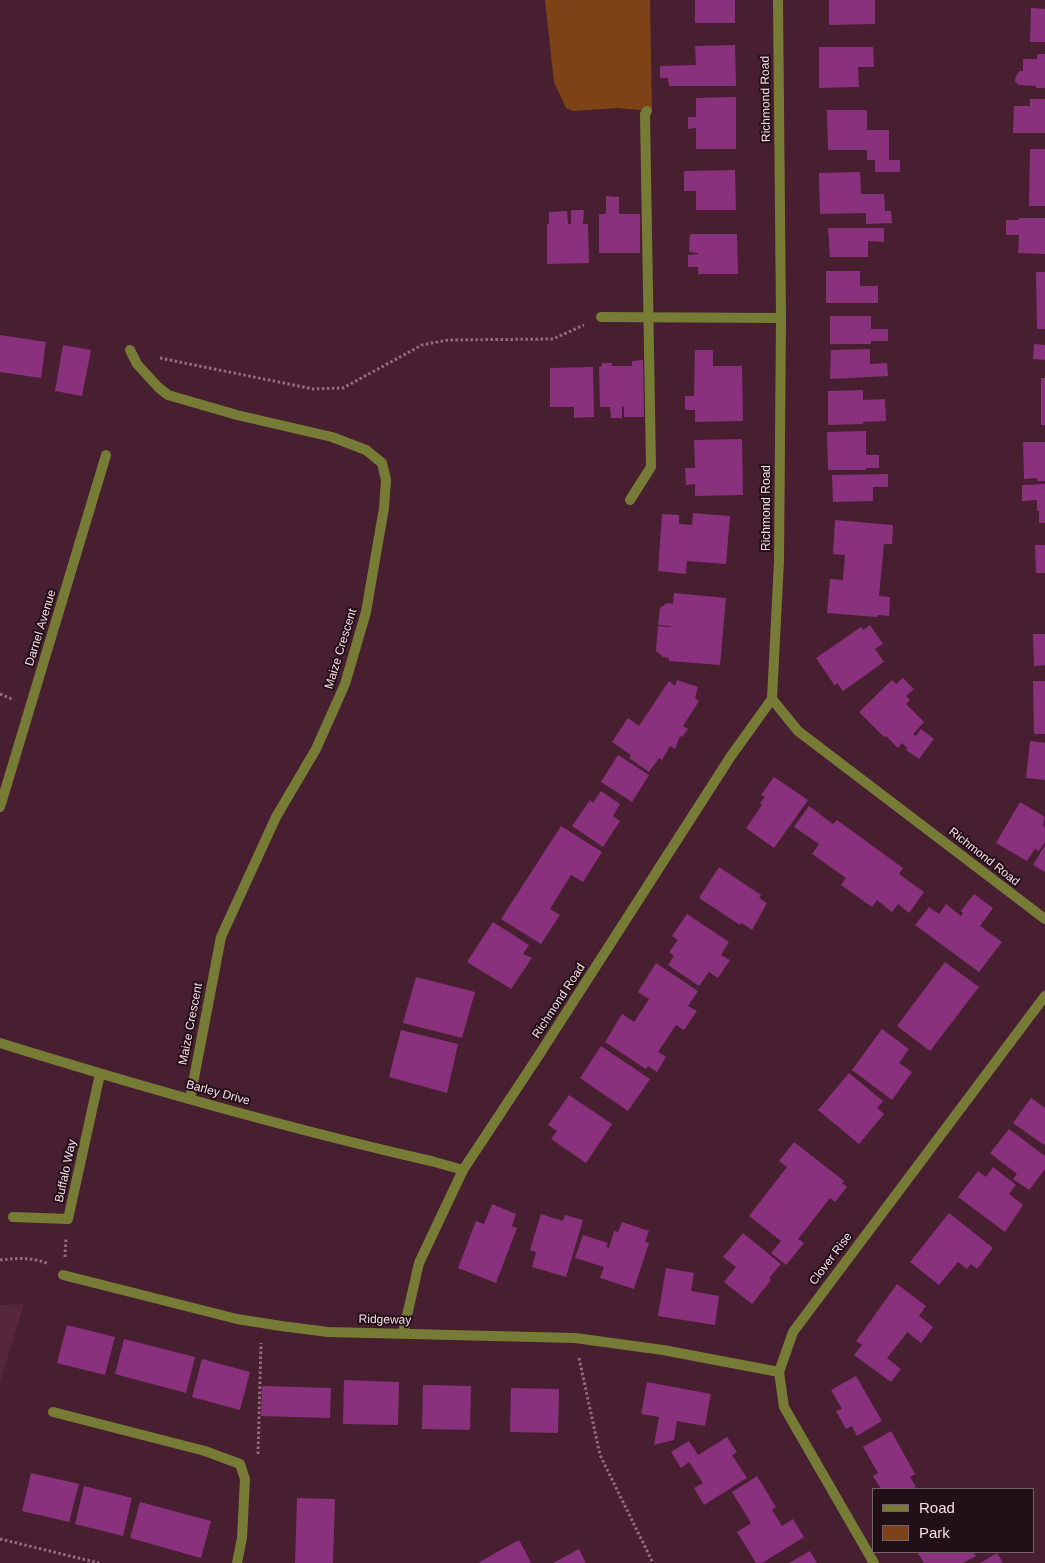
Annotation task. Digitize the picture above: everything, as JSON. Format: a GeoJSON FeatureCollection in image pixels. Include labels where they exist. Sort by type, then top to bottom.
{"type":"FeatureCollection","features":[{"type":"Feature","properties":{"kind":"street","name":"Richmond Road"},"geometry":{"type":"LineString","coordinates":[[403,1333],[419,1264],[463,1170],[545,1047],[731,756],[772,699],[779,561],[781,318],[778,0]]}},
{"type":"Feature","properties":{"kind":"street"},"geometry":{"type":"LineString","coordinates":[[630,500],[651,466],[645,114],[647,111]]}},
{"type":"Feature","properties":{"kind":"street"},"geometry":{"type":"LineString","coordinates":[[601,317],[781,318]]}},
{"type":"Feature","properties":{"kind":"street","name":"Maize Crescent"},"geometry":{"type":"LineString","coordinates":[[130,350],[137,364],[168,395],[237,415],[332,437],[366,450],[382,463],[386,480],[384,508],[366,612],[345,684],[316,749],[276,817],[221,937],[190,1099]]}},
{"type":"Feature","properties":{"kind":"street","name":"Darnel Avenue"},"geometry":{"type":"LineString","coordinates":[[0,807],[106,455]]}},
{"type":"Feature","properties":{"kind":"street","name":"Richmond Road"},"geometry":{"type":"LineString","coordinates":[[772,699],[798,731],[1045,919]]}},
{"type":"Feature","properties":{"kind":"street","name":"Clover Rise"},"geometry":{"type":"LineString","coordinates":[[874,1563],[784,1407],[779,1372],[793,1332],[1045,996]]}},
{"type":"Feature","properties":{"kind":"street","name":"Barley Drive"},"geometry":{"type":"LineString","coordinates":[[0,1043],[190,1099],[463,1170]]}},
{"type":"Feature","properties":{"kind":"street","name":"Buffalo Way"},"geometry":{"type":"LineString","coordinates":[[13,1217],[68,1219],[100,1074]]}},
{"type":"Feature","properties":{"kind":"street","name":"Ridgeway"},"geometry":{"type":"LineString","coordinates":[[63,1275],[237,1319],[328,1332],[575,1338],[663,1350],[779,1372]]}},
{"type":"Feature","properties":{"kind":"street"},"geometry":{"type":"LineString","coordinates":[[53,1412],[205,1451],[240,1464],[246,1479],[242,1538],[237,1563]]}},
{"type":"Feature","properties":{"kind":"path"},"geometry":{"type":"LineString","coordinates":[[130,350],[313,389],[343,388],[422,346],[448,340],[553,340],[601,317]]}},
{"type":"Feature","properties":{"kind":"path"},"geometry":{"type":"LineString","coordinates":[[63,1275],[68,1219]]}},
{"type":"Feature","properties":{"kind":"path"},"geometry":{"type":"LineString","coordinates":[[0,1260],[20,1258],[39,1260],[52,1265],[63,1275]]}},
{"type":"Feature","properties":{"kind":"path"},"geometry":{"type":"LineString","coordinates":[[246,1479],[258,1459],[261,1322]]}},
{"type":"Feature","properties":{"kind":"path"},"geometry":{"type":"LineString","coordinates":[[575,1338],[600,1455],[653,1563]]}},
{"type":"Feature","properties":{"kind":"path"},"geometry":{"type":"LineString","coordinates":[[0,1539],[99,1563]]}},
{"type":"Feature","properties":{"kind":"shaded area"},"geometry":{"type":"Polygon","coordinates":[[[24,1304],[0,1383],[0,1305],[24,1304]]]}},
{"type":"Feature","properties":{"kind":"green space"},"geometry":{"type":"Polygon","coordinates":[[[545,0],[650,0],[652,111],[617,108],[573,111],[566,108],[554,82],[545,0]]]}},
{"type":"Feature","properties":{"kind":"building"},"geometry":{"type":"Polygon","coordinates":[[[695,0],[735,0],[735,23],[695,23],[695,0]]]}},
{"type":"Feature","properties":{"kind":"building"},"geometry":{"type":"Polygon","coordinates":[[[829,0],[875,0],[875,24],[829,25],[829,0]]]}},
{"type":"Feature","properties":{"kind":"building"},"geometry":{"type":"Polygon","coordinates":[[[1031,8],[1045,9],[1045,42],[1030,42],[1031,8]]]}},
{"type":"Feature","properties":{"kind":"building"},"geometry":{"type":"Polygon","coordinates":[[[735,45],[736,86],[669,86],[668,78],[660,78],[660,66],[696,65],[695,46],[735,45]]]}},
{"type":"Feature","properties":{"kind":"building"},"geometry":{"type":"Polygon","coordinates":[[[819,47],[873,47],[874,67],[858,67],[859,87],[819,88],[819,47]]]}},
{"type":"Feature","properties":{"kind":"building"},"geometry":{"type":"Polygon","coordinates":[[[1037,54],[1045,54],[1045,88],[1019,85],[1015,81],[1020,71],[1023,71],[1023,59],[1037,59],[1037,54]]]}},
{"type":"Feature","properties":{"kind":"building"},"geometry":{"type":"Polygon","coordinates":[[[736,97],[736,149],[696,149],[696,128],[688,129],[688,117],[696,117],[696,98],[736,97]]]}},
{"type":"Feature","properties":{"kind":"building"},"geometry":{"type":"Polygon","coordinates":[[[1030,99],[1045,99],[1045,133],[1013,133],[1014,106],[1030,106],[1030,99]]]}},
{"type":"Feature","properties":{"kind":"building"},"geometry":{"type":"Polygon","coordinates":[[[827,110],[867,110],[867,130],[889,130],[889,160],[900,160],[900,172],[875,172],[875,160],[867,160],[867,150],[828,150],[827,110]]]}},
{"type":"Feature","properties":{"kind":"building"},"geometry":{"type":"Polygon","coordinates":[[[1030,149],[1045,149],[1045,206],[1029,206],[1030,149]]]}},
{"type":"Feature","properties":{"kind":"building"},"geometry":{"type":"Polygon","coordinates":[[[735,170],[736,210],[696,210],[696,191],[684,191],[684,171],[735,170]]]}},
{"type":"Feature","properties":{"kind":"building"},"geometry":{"type":"Polygon","coordinates":[[[860,172],[861,194],[884,194],[885,211],[891,211],[892,223],[866,224],[866,213],[820,214],[819,173],[860,172]]]}},
{"type":"Feature","properties":{"kind":"building"},"geometry":{"type":"Polygon","coordinates":[[[606,196],[619,197],[619,214],[640,214],[640,253],[599,253],[599,214],[606,214],[606,196]]]}},
{"type":"Feature","properties":{"kind":"building"},"geometry":{"type":"Polygon","coordinates":[[[571,210],[584,210],[583,224],[588,224],[589,263],[547,264],[547,224],[549,224],[549,212],[567,211],[568,224],[571,224],[571,210]]]}},
{"type":"Feature","properties":{"kind":"building"},"geometry":{"type":"Polygon","coordinates":[[[1019,218],[1045,218],[1045,254],[1018,253],[1019,235],[1006,235],[1006,220],[1019,220],[1019,218]]]}},
{"type":"Feature","properties":{"kind":"building"},"geometry":{"type":"Polygon","coordinates":[[[828,228],[884,228],[884,242],[868,241],[868,257],[830,257],[828,228]]]}},
{"type":"Feature","properties":{"kind":"building"},"geometry":{"type":"Polygon","coordinates":[[[690,234],[737,234],[738,274],[698,274],[698,267],[688,267],[688,255],[698,254],[689,252],[690,234]]]}},
{"type":"Feature","properties":{"kind":"building"},"geometry":{"type":"Polygon","coordinates":[[[826,271],[860,271],[860,286],[878,286],[878,303],[826,303],[826,271]]]}},
{"type":"Feature","properties":{"kind":"building"},"geometry":{"type":"Polygon","coordinates":[[[1036,272],[1045,272],[1045,329],[1037,329],[1036,272]]]}},
{"type":"Feature","properties":{"kind":"building"},"geometry":{"type":"Polygon","coordinates":[[[830,316],[871,316],[871,329],[888,329],[888,341],[871,341],[871,344],[830,344],[830,316]]]}},
{"type":"Feature","properties":{"kind":"building"},"geometry":{"type":"Polygon","coordinates":[[[0,335],[46,342],[41,378],[0,372],[0,335]]]}},
{"type":"Feature","properties":{"kind":"building"},"geometry":{"type":"Polygon","coordinates":[[[1034,344],[1045,345],[1045,360],[1033,359],[1034,344]]]}},
{"type":"Feature","properties":{"kind":"building"},"geometry":{"type":"Polygon","coordinates":[[[63,345],[91,350],[82,396],[55,391],[63,345]]]}},
{"type":"Feature","properties":{"kind":"building"},"geometry":{"type":"Polygon","coordinates":[[[870,349],[870,364],[887,363],[888,376],[830,379],[831,350],[870,349]]]}},
{"type":"Feature","properties":{"kind":"building"},"geometry":{"type":"Polygon","coordinates":[[[695,350],[713,350],[713,366],[742,366],[743,421],[695,422],[695,410],[685,410],[685,396],[694,396],[695,350]]]}},
{"type":"Feature","properties":{"kind":"building"},"geometry":{"type":"Polygon","coordinates":[[[643,360],[644,417],[624,417],[624,407],[622,406],[622,418],[611,418],[610,407],[600,407],[599,367],[602,366],[602,363],[612,363],[612,366],[632,366],[632,361],[643,360]]]}},
{"type":"Feature","properties":{"kind":"building"},"geometry":{"type":"Polygon","coordinates":[[[593,367],[594,417],[574,418],[574,407],[550,407],[550,368],[593,367]]]}},
{"type":"Feature","properties":{"kind":"building"},"geometry":{"type":"Polygon","coordinates":[[[1041,378],[1045,378],[1045,425],[1041,425],[1041,378]]]}},
{"type":"Feature","properties":{"kind":"building"},"geometry":{"type":"Polygon","coordinates":[[[863,390],[863,400],[885,399],[886,421],[828,425],[828,391],[863,390]]]}},
{"type":"Feature","properties":{"kind":"building"},"geometry":{"type":"Polygon","coordinates":[[[866,431],[866,455],[879,455],[879,468],[828,470],[827,432],[866,431]]]}},
{"type":"Feature","properties":{"kind":"building"},"geometry":{"type":"Polygon","coordinates":[[[742,439],[743,495],[695,496],[695,484],[686,485],[685,468],[695,468],[694,440],[742,439]]]}},
{"type":"Feature","properties":{"kind":"building"},"geometry":{"type":"Polygon","coordinates":[[[1023,442],[1045,442],[1045,481],[1037,481],[1037,478],[1024,479],[1023,442]]]}},
{"type":"Feature","properties":{"kind":"building"},"geometry":{"type":"Polygon","coordinates":[[[888,474],[888,487],[873,487],[873,501],[833,502],[832,475],[888,474]]]}},
{"type":"Feature","properties":{"kind":"building"},"geometry":{"type":"Polygon","coordinates":[[[1045,484],[1045,523],[1039,523],[1037,500],[1022,501],[1022,485],[1045,484]]]}},
{"type":"Feature","properties":{"kind":"building"},"geometry":{"type":"Polygon","coordinates":[[[693,513],[730,516],[726,564],[687,561],[686,574],[658,571],[662,514],[679,515],[679,524],[692,525],[693,513]]]}},
{"type":"Feature","properties":{"kind":"building"},"geometry":{"type":"Polygon","coordinates":[[[835,520],[893,525],[892,544],[884,544],[879,596],[890,597],[889,616],[878,615],[877,617],[827,613],[830,579],[843,580],[845,555],[833,554],[835,520]]]}},
{"type":"Feature","properties":{"kind":"building"},"geometry":{"type":"Polygon","coordinates":[[[1035,545],[1045,545],[1045,573],[1036,573],[1035,545]]]}},
{"type":"Feature","properties":{"kind":"building"},"geometry":{"type":"Polygon","coordinates":[[[674,593],[726,598],[720,665],[669,661],[669,658],[663,657],[656,651],[658,626],[671,627],[658,625],[660,608],[667,603],[673,604],[674,593]]]}},
{"type":"Feature","properties":{"kind":"building"},"geometry":{"type":"Polygon","coordinates":[[[870,625],[883,644],[875,649],[884,662],[843,691],[837,683],[835,686],[816,658],[861,627],[863,630],[870,625]]]}},
{"type":"Feature","properties":{"kind":"building"},"geometry":{"type":"Polygon","coordinates":[[[1033,634],[1045,634],[1045,665],[1034,666],[1033,634]]]}},
{"type":"Feature","properties":{"kind":"building"},"geometry":{"type":"Polygon","coordinates":[[[903,678],[914,689],[906,696],[910,700],[906,704],[924,722],[913,734],[916,736],[921,729],[934,739],[919,759],[906,750],[907,748],[902,743],[898,748],[859,712],[892,680],[896,684],[903,678]]]}},
{"type":"Feature","properties":{"kind":"building"},"geometry":{"type":"Polygon","coordinates":[[[677,680],[698,687],[695,698],[699,701],[683,726],[688,729],[682,737],[680,736],[675,749],[670,746],[662,760],[659,758],[649,772],[629,758],[631,755],[612,742],[628,718],[639,726],[669,681],[675,686],[677,680]]]}},
{"type":"Feature","properties":{"kind":"building"},"geometry":{"type":"Polygon","coordinates":[[[1033,681],[1045,681],[1045,734],[1034,734],[1033,681]]]}},
{"type":"Feature","properties":{"kind":"building"},"geometry":{"type":"Polygon","coordinates":[[[1030,741],[1045,743],[1045,780],[1026,778],[1030,741]]]}},
{"type":"Feature","properties":{"kind":"building"},"geometry":{"type":"Polygon","coordinates":[[[618,755],[649,775],[632,802],[601,782],[618,755]]]}},
{"type":"Feature","properties":{"kind":"building"},"geometry":{"type":"Polygon","coordinates":[[[774,777],[808,800],[774,848],[746,828],[762,805],[760,803],[765,797],[761,795],[774,777]]]}},
{"type":"Feature","properties":{"kind":"building"},"geometry":{"type":"Polygon","coordinates":[[[601,791],[620,804],[613,816],[620,821],[603,847],[572,826],[590,800],[593,803],[601,791]]]}},
{"type":"Feature","properties":{"kind":"building"},"geometry":{"type":"Polygon","coordinates":[[[1020,802],[1045,817],[1043,826],[1045,827],[1045,842],[1039,851],[1035,849],[1027,861],[996,843],[1020,802]]]}},
{"type":"Feature","properties":{"kind":"building"},"geometry":{"type":"Polygon","coordinates":[[[809,806],[833,824],[837,820],[903,868],[899,874],[924,892],[909,913],[898,904],[892,912],[877,900],[872,907],[841,885],[846,878],[812,854],[819,844],[794,827],[809,806]]]}},
{"type":"Feature","properties":{"kind":"building"},"geometry":{"type":"Polygon","coordinates":[[[561,826],[602,852],[583,882],[571,875],[550,909],[560,915],[541,944],[501,919],[561,826]]]}},
{"type":"Feature","properties":{"kind":"building"},"geometry":{"type":"Polygon","coordinates":[[[1045,845],[1045,872],[1033,865],[1045,845]]]}},
{"type":"Feature","properties":{"kind":"building"},"geometry":{"type":"Polygon","coordinates":[[[719,867],[761,895],[759,898],[767,903],[752,930],[742,923],[740,925],[699,898],[719,867]]]}},
{"type":"Feature","properties":{"kind":"building"},"geometry":{"type":"Polygon","coordinates":[[[974,894],[993,908],[980,926],[1002,942],[979,972],[915,925],[929,907],[939,914],[946,904],[961,916],[963,913],[961,911],[974,894]]]}},
{"type":"Feature","properties":{"kind":"building"},"geometry":{"type":"Polygon","coordinates":[[[687,914],[729,942],[721,955],[730,960],[718,978],[709,972],[699,986],[668,965],[674,956],[669,952],[678,940],[672,936],[687,914]]]}},
{"type":"Feature","properties":{"kind":"building"},"geometry":{"type":"Polygon","coordinates":[[[493,922],[529,945],[523,954],[532,958],[511,989],[467,962],[493,922]]]}},
{"type":"Feature","properties":{"kind":"building"},"geometry":{"type":"Polygon","coordinates":[[[945,962],[979,987],[930,1051],[897,1026],[945,962]]]}},
{"type":"Feature","properties":{"kind":"building"},"geometry":{"type":"Polygon","coordinates":[[[656,963],[698,991],[688,1006],[697,1011],[684,1030],[676,1025],[658,1052],[666,1057],[657,1072],[648,1066],[646,1069],[605,1042],[622,1014],[634,1022],[642,1010],[649,999],[638,992],[656,963]]]}},
{"type":"Feature","properties":{"kind":"building"},"geometry":{"type":"Polygon","coordinates":[[[416,977],[475,992],[462,1038],[403,1023],[416,977]]]}},
{"type":"Feature","properties":{"kind":"building"},"geometry":{"type":"Polygon","coordinates":[[[882,1029],[909,1049],[899,1063],[912,1072],[892,1100],[852,1070],[882,1029]]]}},
{"type":"Feature","properties":{"kind":"building"},"geometry":{"type":"Polygon","coordinates":[[[401,1030],[458,1044],[447,1093],[389,1077],[401,1030]]]}},
{"type":"Feature","properties":{"kind":"building"},"geometry":{"type":"Polygon","coordinates":[[[601,1046],[650,1079],[628,1111],[580,1078],[601,1046]]]}},
{"type":"Feature","properties":{"kind":"building"},"geometry":{"type":"Polygon","coordinates":[[[849,1073],[883,1101],[877,1108],[884,1114],[859,1144],[818,1110],[849,1073]]]}},
{"type":"Feature","properties":{"kind":"building"},"geometry":{"type":"Polygon","coordinates":[[[569,1095],[612,1124],[586,1163],[551,1139],[557,1131],[548,1125],[569,1095]]]}},
{"type":"Feature","properties":{"kind":"building"},"geometry":{"type":"Polygon","coordinates":[[[1031,1098],[1045,1108],[1044,1145],[1013,1123],[1031,1098]]]}},
{"type":"Feature","properties":{"kind":"building"},"geometry":{"type":"Polygon","coordinates":[[[1009,1129],[1045,1156],[1045,1169],[1029,1190],[1013,1179],[1017,1174],[990,1153],[1009,1129]]]}},
{"type":"Feature","properties":{"kind":"building"},"geometry":{"type":"Polygon","coordinates":[[[794,1142],[844,1181],[842,1183],[847,1187],[835,1202],[830,1198],[798,1239],[804,1243],[786,1265],[771,1253],[781,1241],[749,1216],[787,1167],[779,1161],[794,1142]]]}},
{"type":"Feature","properties":{"kind":"building"},"geometry":{"type":"Polygon","coordinates":[[[993,1167],[1016,1185],[1009,1194],[1023,1205],[1005,1232],[958,1197],[978,1171],[986,1177],[993,1167]]]}},
{"type":"Feature","properties":{"kind":"building"},"geometry":{"type":"Polygon","coordinates":[[[492,1204],[516,1214],[512,1226],[517,1228],[496,1283],[458,1268],[476,1221],[484,1224],[492,1204]]]}},
{"type":"Feature","properties":{"kind":"building"},"geometry":{"type":"Polygon","coordinates":[[[949,1213],[993,1248],[977,1269],[971,1264],[967,1269],[958,1262],[939,1285],[910,1262],[949,1213]]]}},
{"type":"Feature","properties":{"kind":"building"},"geometry":{"type":"Polygon","coordinates":[[[541,1214],[563,1221],[565,1215],[583,1220],[566,1277],[532,1267],[536,1252],[530,1250],[541,1214]]]}},
{"type":"Feature","properties":{"kind":"building"},"geometry":{"type":"Polygon","coordinates":[[[622,1222],[649,1231],[645,1242],[649,1243],[634,1289],[600,1278],[604,1267],[575,1258],[583,1235],[608,1243],[606,1247],[609,1248],[614,1231],[618,1232],[622,1222]]]}},
{"type":"Feature","properties":{"kind":"building"},"geometry":{"type":"Polygon","coordinates":[[[743,1233],[781,1264],[752,1304],[724,1282],[736,1267],[723,1257],[743,1233]]]}},
{"type":"Feature","properties":{"kind":"building"},"geometry":{"type":"Polygon","coordinates":[[[666,1268],[694,1273],[691,1291],[719,1296],[715,1325],[658,1316],[666,1268]]]}},
{"type":"Feature","properties":{"kind":"building"},"geometry":{"type":"Polygon","coordinates":[[[897,1284],[926,1306],[919,1316],[933,1327],[921,1343],[907,1332],[887,1358],[901,1369],[891,1382],[854,1355],[862,1345],[856,1341],[897,1284]]]}},
{"type":"Feature","properties":{"kind":"building"},"geometry":{"type":"Polygon","coordinates":[[[67,1325],[115,1337],[105,1375],[57,1363],[67,1325]]]}},
{"type":"Feature","properties":{"kind":"building"},"geometry":{"type":"Polygon","coordinates":[[[124,1339],[195,1357],[186,1393],[115,1374],[124,1339]]]}},
{"type":"Feature","properties":{"kind":"building"},"geometry":{"type":"Polygon","coordinates":[[[202,1359],[250,1372],[240,1410],[192,1397],[202,1359]]]}},
{"type":"Feature","properties":{"kind":"building"},"geometry":{"type":"Polygon","coordinates":[[[856,1376],[882,1421],[857,1436],[852,1426],[846,1429],[836,1411],[842,1409],[831,1390],[856,1376]]]}},
{"type":"Feature","properties":{"kind":"building"},"geometry":{"type":"Polygon","coordinates":[[[344,1380],[399,1382],[398,1425],[343,1424],[344,1380]]]}},
{"type":"Feature","properties":{"kind":"building"},"geometry":{"type":"Polygon","coordinates":[[[647,1382],[711,1394],[705,1426],[677,1421],[674,1440],[654,1445],[659,1417],[641,1414],[647,1382]]]}},
{"type":"Feature","properties":{"kind":"building"},"geometry":{"type":"Polygon","coordinates":[[[423,1385],[471,1386],[470,1430],[422,1429],[423,1385]]]}},
{"type":"Feature","properties":{"kind":"building"},"geometry":{"type":"Polygon","coordinates":[[[262,1386],[331,1388],[330,1418],[261,1416],[262,1386]]]}},
{"type":"Feature","properties":{"kind":"building"},"geometry":{"type":"Polygon","coordinates":[[[511,1388],[559,1389],[558,1433],[510,1432],[511,1388]]]}},
{"type":"Feature","properties":{"kind":"building"},"geometry":{"type":"Polygon","coordinates":[[[891,1431],[915,1474],[910,1477],[916,1487],[880,1488],[873,1476],[878,1473],[863,1447],[891,1431]]]}},
{"type":"Feature","properties":{"kind":"building"},"geometry":{"type":"Polygon","coordinates":[[[727,1437],[737,1452],[732,1455],[747,1478],[704,1505],[694,1488],[703,1483],[689,1462],[681,1468],[671,1452],[689,1441],[698,1455],[727,1437]]]}},
{"type":"Feature","properties":{"kind":"building"},"geometry":{"type":"Polygon","coordinates":[[[31,1473],[79,1484],[69,1522],[22,1511],[31,1473]]]}},
{"type":"Feature","properties":{"kind":"building"},"geometry":{"type":"Polygon","coordinates":[[[757,1476],[776,1507],[772,1510],[782,1526],[793,1519],[804,1537],[762,1563],[756,1563],[737,1532],[751,1523],[732,1492],[757,1476]]]}},
{"type":"Feature","properties":{"kind":"building"},"geometry":{"type":"Polygon","coordinates":[[[84,1486],[132,1498],[123,1536],[75,1524],[84,1486]]]}},
{"type":"Feature","properties":{"kind":"building"},"geometry":{"type":"Polygon","coordinates":[[[297,1498],[335,1499],[333,1563],[295,1563],[297,1498]]]}},
{"type":"Feature","properties":{"kind":"building"},"geometry":{"type":"Polygon","coordinates":[[[140,1502],[211,1521],[201,1558],[130,1538],[140,1502]]]}},
{"type":"Feature","properties":{"kind":"building"},"geometry":{"type":"Polygon","coordinates":[[[519,1540],[531,1563],[478,1563],[497,1552],[519,1540]]]}},
{"type":"Feature","properties":{"kind":"building"},"geometry":{"type":"Polygon","coordinates":[[[579,1549],[586,1563],[553,1563],[579,1549]]]}},
{"type":"Feature","properties":{"kind":"building"},"geometry":{"type":"Polygon","coordinates":[[[810,1551],[817,1563],[789,1563],[810,1551]]]}},
{"type":"Feature","properties":{"kind":"building"},"geometry":{"type":"Polygon","coordinates":[[[918,1553],[974,1553],[976,1556],[963,1563],[924,1563],[918,1553]]]}},
{"type":"Feature","properties":{"kind":"building"},"geometry":{"type":"Polygon","coordinates":[[[997,1553],[1003,1563],[980,1563],[997,1553]]]}}]}
